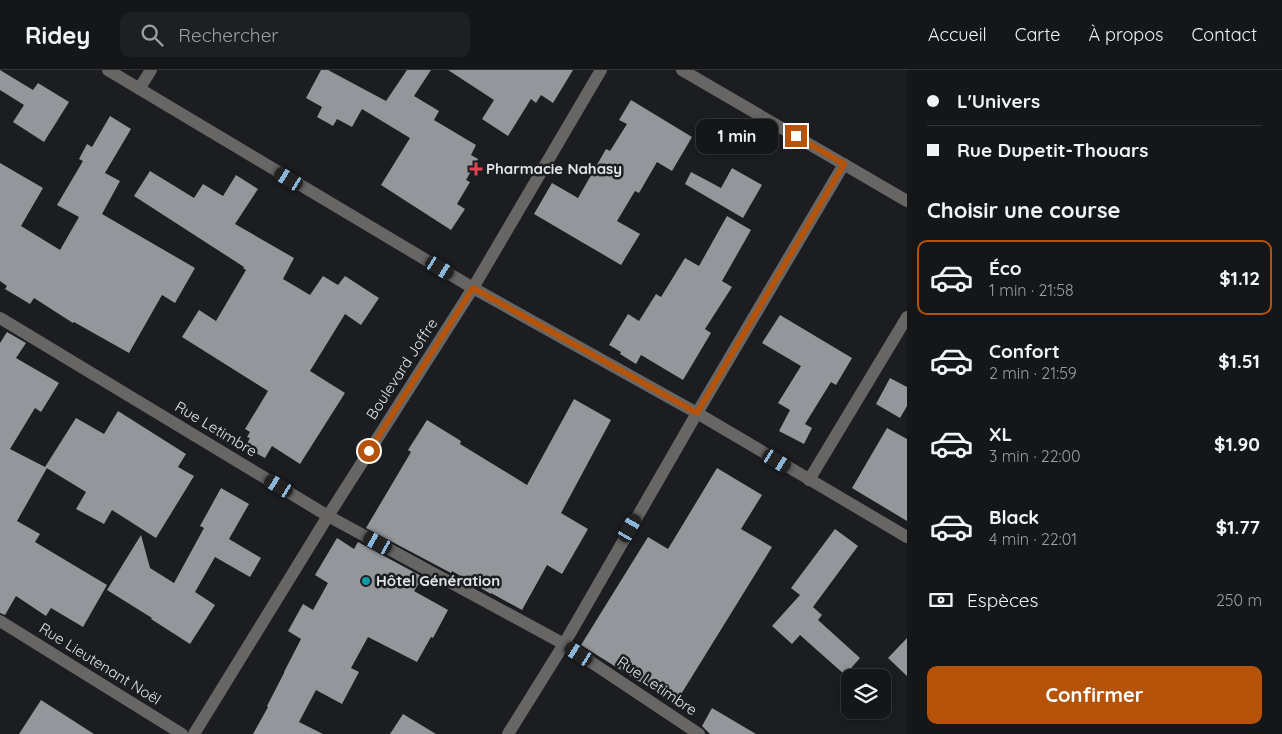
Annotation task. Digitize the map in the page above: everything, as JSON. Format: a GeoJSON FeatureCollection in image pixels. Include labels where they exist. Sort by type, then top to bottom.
{"type":"FeatureCollection","features":[{"type":"Feature","properties":{"kind":"street"},"geometry":{"type":"LineString","coordinates":[[108,70],[473,288],[697,413],[907,537]]}},
{"type":"Feature","properties":{"kind":"street"},"geometry":{"type":"LineString","coordinates":[[139,89],[151,70]]}},
{"type":"Feature","properties":{"kind":"street","name":"Boulevard Joffre"},"geometry":{"type":"LineString","coordinates":[[194,734],[328,516],[473,288],[602,70]]}},
{"type":"Feature","properties":{"kind":"street"},"geometry":{"type":"LineString","coordinates":[[682,70],[907,200]]}},
{"type":"Feature","properties":{"kind":"street"},"geometry":{"type":"LineString","coordinates":[[508,734],[564,644],[697,413],[844,164]]}},
{"type":"Feature","properties":{"kind":"street"},"geometry":{"type":"LineString","coordinates":[[809,480],[907,316]]}},
{"type":"Feature","properties":{"kind":"street","name":"Rue Letimbre"},"geometry":{"type":"LineString","coordinates":[[0,318],[328,516],[564,644],[699,734]]}},
{"type":"Feature","properties":{"kind":"street","name":"Rue Lieutenant Noël"},"geometry":{"type":"LineString","coordinates":[[0,621],[182,734]]}},
{"type":"Feature","properties":{"kind":"building"},"geometry":{"type":"Polygon","coordinates":[[[0,70],[33,90],[38,83],[69,102],[44,142],[13,122],[24,105],[0,90],[0,70]]]}},
{"type":"Feature","properties":{"kind":"building"},"geometry":{"type":"Polygon","coordinates":[[[321,70],[328,70],[386,101],[407,70],[431,70],[414,96],[439,111],[434,120],[476,145],[471,155],[478,159],[466,180],[470,182],[457,204],[465,209],[451,230],[381,185],[410,138],[362,109],[352,127],[337,119],[333,126],[317,117],[322,107],[306,98],[321,70]]]}},
{"type":"Feature","properties":{"kind":"building"},"geometry":{"type":"Polygon","coordinates":[[[448,70],[573,70],[553,103],[541,95],[536,103],[531,99],[508,136],[482,119],[494,100],[448,70]]]}},
{"type":"Feature","properties":{"kind":"building"},"geometry":{"type":"Polygon","coordinates":[[[631,100],[692,137],[672,171],[657,162],[639,193],[635,191],[617,221],[640,234],[621,265],[534,214],[552,183],[578,198],[606,149],[610,151],[627,124],[619,120],[631,100]]]}},
{"type":"Feature","properties":{"kind":"building"},"geometry":{"type":"Polygon","coordinates":[[[110,116],[131,129],[105,173],[120,181],[102,214],[195,268],[175,303],[162,295],[129,353],[73,323],[34,298],[30,304],[5,289],[7,286],[0,281],[0,163],[43,188],[21,226],[60,250],[79,217],[57,205],[83,161],[79,159],[87,144],[92,147],[110,116]]]}},
{"type":"Feature","properties":{"kind":"building"},"geometry":{"type":"Polygon","coordinates":[[[732,168],[762,185],[743,218],[685,184],[691,172],[721,188],[732,168]]]}},
{"type":"Feature","properties":{"kind":"building"},"geometry":{"type":"Polygon","coordinates":[[[150,171],[194,198],[203,184],[223,196],[236,175],[258,189],[235,224],[294,258],[283,279],[310,295],[323,276],[338,285],[345,276],[379,298],[361,325],[345,314],[310,371],[345,393],[300,464],[272,446],[265,458],[245,447],[250,438],[247,437],[250,432],[245,429],[268,391],[182,337],[199,310],[216,321],[246,270],[134,196],[150,171]]]}},
{"type":"Feature","properties":{"kind":"building"},"geometry":{"type":"Polygon","coordinates":[[[727,216],[751,230],[722,281],[732,287],[705,329],[711,333],[683,380],[641,355],[636,364],[609,345],[628,314],[639,321],[656,294],[661,297],[685,258],[699,266],[727,216]]]}},
{"type":"Feature","properties":{"kind":"building"},"geometry":{"type":"Polygon","coordinates":[[[780,315],[852,358],[836,385],[831,382],[805,424],[812,428],[804,444],[779,431],[790,410],[778,403],[801,366],[762,343],[780,315]]]}},
{"type":"Feature","properties":{"kind":"building"},"geometry":{"type":"Polygon","coordinates":[[[7,332],[26,343],[16,358],[59,383],[41,412],[35,408],[10,449],[47,468],[17,521],[40,534],[35,542],[107,585],[83,627],[51,608],[46,616],[16,596],[5,615],[0,613],[0,343],[7,332]]]}},
{"type":"Feature","properties":{"kind":"building"},"geometry":{"type":"Polygon","coordinates":[[[890,378],[907,387],[907,406],[900,418],[876,404],[890,378]]]}},
{"type":"Feature","properties":{"kind":"building"},"geometry":{"type":"Polygon","coordinates":[[[574,399],[611,420],[561,513],[588,529],[562,574],[547,565],[522,610],[452,571],[451,573],[366,528],[411,452],[408,450],[427,420],[461,441],[460,444],[527,485],[574,399]]]}},
{"type":"Feature","properties":{"kind":"building"},"geometry":{"type":"Polygon","coordinates":[[[118,411],[186,454],[178,467],[194,476],[156,538],[112,510],[104,524],[76,509],[86,492],[45,467],[76,418],[104,434],[118,411]]]}},
{"type":"Feature","properties":{"kind":"building"},"geometry":{"type":"Polygon","coordinates":[[[887,428],[907,439],[907,521],[852,488],[887,428]]]}},
{"type":"Feature","properties":{"kind":"building"},"geometry":{"type":"Polygon","coordinates":[[[717,468],[762,495],[741,529],[772,547],[675,704],[581,645],[648,537],[668,549],[717,468]]]}},
{"type":"Feature","properties":{"kind":"building"},"geometry":{"type":"Polygon","coordinates":[[[221,488],[249,504],[229,539],[261,558],[250,577],[215,557],[195,592],[215,605],[190,644],[107,590],[141,535],[150,568],[174,583],[204,528],[200,526],[221,488]]]}},
{"type":"Feature","properties":{"kind":"building"},"geometry":{"type":"Polygon","coordinates":[[[835,529],[858,546],[813,607],[822,615],[818,620],[860,658],[850,669],[841,669],[841,671],[800,635],[792,644],[772,626],[800,595],[791,588],[835,529]]]}},
{"type":"Feature","properties":{"kind":"building"},"geometry":{"type":"Polygon","coordinates":[[[337,538],[354,549],[358,542],[423,577],[414,591],[448,610],[417,662],[368,637],[351,668],[359,672],[342,704],[316,690],[299,722],[323,734],[253,734],[301,639],[288,631],[303,604],[313,610],[328,583],[315,575],[337,538]]]}},
{"type":"Feature","properties":{"kind":"building"},"geometry":{"type":"Polygon","coordinates":[[[907,638],[907,676],[888,658],[907,638]]]}},
{"type":"Feature","properties":{"kind":"building"},"geometry":{"type":"Polygon","coordinates":[[[41,700],[94,734],[19,734],[41,700]]]}},
{"type":"Feature","properties":{"kind":"building"},"geometry":{"type":"Polygon","coordinates":[[[712,708],[756,734],[710,734],[702,726],[712,708]]]}},
{"type":"Feature","properties":{"kind":"building"},"geometry":{"type":"Polygon","coordinates":[[[403,714],[436,734],[390,734],[403,714]]]}},
{"type":"Feature","properties":{"kind":"place","name":"Pharmacie Nahasy"},"geometry":{"type":"Point","coordinates":[476,169]}},
{"type":"Feature","properties":{"kind":"place","name":"Hôtel Génération"},"geometry":{"type":"Point","coordinates":[366,581]}},
{"type":"Feature","properties":{"kind":"route"},"geometry":{"type":"LineString","coordinates":[[369,451],[473,288],[697,413],[844,164],[796,136]]}}]}
